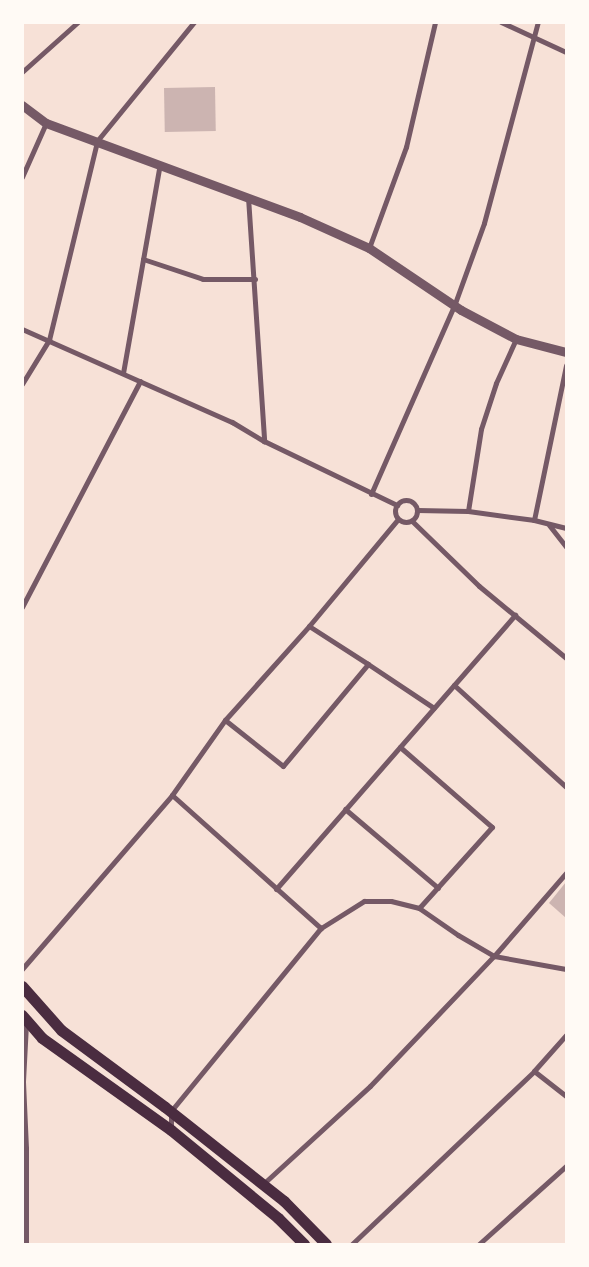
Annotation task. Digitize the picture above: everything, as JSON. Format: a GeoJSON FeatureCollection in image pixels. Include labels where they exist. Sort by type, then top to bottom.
{"type":"FeatureCollection","features":[{"type":"Feature","properties":{"kind":"main road"},"geometry":{"type":"LineString","coordinates":[[22,986],[61,1030],[263,1184],[284,1201],[326,1244]]}},
{"type":"Feature","properties":{"kind":"main road"},"geometry":{"type":"LineString","coordinates":[[24,1017],[42,1038],[171,1130],[278,1218],[304,1244]]}},
{"type":"Feature","properties":{"kind":"street"},"geometry":{"type":"LineString","coordinates":[[22,72],[78,22]]}},
{"type":"Feature","properties":{"kind":"street"},"geometry":{"type":"LineString","coordinates":[[22,384],[49,340],[97,141],[194,22]]}},
{"type":"Feature","properties":{"kind":"street"},"geometry":{"type":"LineString","coordinates":[[369,248],[406,147],[434,22]]}},
{"type":"Feature","properties":{"kind":"street"},"geometry":{"type":"LineString","coordinates":[[501,22],[566,52]]}},
{"type":"Feature","properties":{"kind":"street"},"geometry":{"type":"LineString","coordinates":[[371,494],[454,306],[484,223],[538,22]]}},
{"type":"Feature","properties":{"kind":"street"},"geometry":{"type":"LineString","coordinates":[[22,105],[46,123],[160,163],[300,217],[369,248],[454,306],[516,339],[566,352]]}},
{"type":"Feature","properties":{"kind":"street"},"geometry":{"type":"LineString","coordinates":[[22,177],[46,123]]}},
{"type":"Feature","properties":{"kind":"street"},"geometry":{"type":"LineString","coordinates":[[123,373],[160,163]]}},
{"type":"Feature","properties":{"kind":"street"},"geometry":{"type":"LineString","coordinates":[[248,197],[255,279],[264,441]]}},
{"type":"Feature","properties":{"kind":"street"},"geometry":{"type":"LineString","coordinates":[[144,258],[203,279],[255,279]]}},
{"type":"Feature","properties":{"kind":"street"},"geometry":{"type":"LineString","coordinates":[[22,329],[232,422],[264,441],[397,505]]}},
{"type":"Feature","properties":{"kind":"street"},"geometry":{"type":"LineString","coordinates":[[468,511],[481,429],[496,383],[516,339]]}},
{"type":"Feature","properties":{"kind":"street"},"geometry":{"type":"LineString","coordinates":[[534,520],[566,365]]}},
{"type":"Feature","properties":{"kind":"street"},"geometry":{"type":"LineString","coordinates":[[22,607],[140,381]]}},
{"type":"Feature","properties":{"kind":"street"},"geometry":{"type":"LineString","coordinates":[[402,501],[410,501],[417,510],[416,516],[412,521],[405,522],[398,519],[395,513],[397,505],[402,501]]}},
{"type":"Feature","properties":{"kind":"street"},"geometry":{"type":"LineString","coordinates":[[417,510],[468,511],[534,520],[566,528]]}},
{"type":"Feature","properties":{"kind":"street"},"geometry":{"type":"LineString","coordinates":[[22,969],[172,795],[225,720],[310,626],[398,519]]}},
{"type":"Feature","properties":{"kind":"street"},"geometry":{"type":"LineString","coordinates":[[412,521],[480,586],[566,658]]}},
{"type":"Feature","properties":{"kind":"street"},"geometry":{"type":"LineString","coordinates":[[549,524],[566,547]]}},
{"type":"Feature","properties":{"kind":"street"},"geometry":{"type":"LineString","coordinates":[[276,889],[515,615]]}},
{"type":"Feature","properties":{"kind":"street"},"geometry":{"type":"LineString","coordinates":[[310,626],[434,708]]}},
{"type":"Feature","properties":{"kind":"street"},"geometry":{"type":"LineString","coordinates":[[225,720],[283,766],[368,664]]}},
{"type":"Feature","properties":{"kind":"street"},"geometry":{"type":"LineString","coordinates":[[454,686],[566,787]]}},
{"type":"Feature","properties":{"kind":"street"},"geometry":{"type":"LineString","coordinates":[[400,747],[492,827],[419,908]]}},
{"type":"Feature","properties":{"kind":"street"},"geometry":{"type":"LineString","coordinates":[[172,795],[321,928]]}},
{"type":"Feature","properties":{"kind":"street"},"geometry":{"type":"LineString","coordinates":[[346,810],[438,888]]}},
{"type":"Feature","properties":{"kind":"street"},"geometry":{"type":"LineString","coordinates":[[263,1184],[370,1086],[494,956],[566,873]]}},
{"type":"Feature","properties":{"kind":"street"},"geometry":{"type":"LineString","coordinates":[[171,1130],[171,1112],[321,928],[364,901],[391,901],[419,908],[458,935],[494,956],[566,969]]}},
{"type":"Feature","properties":{"kind":"street"},"geometry":{"type":"LineString","coordinates":[[24,1017],[24,1206],[26,1244]]}},
{"type":"Feature","properties":{"kind":"street"},"geometry":{"type":"LineString","coordinates":[[352,1244],[534,1071],[566,1035]]}},
{"type":"Feature","properties":{"kind":"street"},"geometry":{"type":"LineString","coordinates":[[534,1071],[566,1096]]}},
{"type":"Feature","properties":{"kind":"street"},"geometry":{"type":"LineString","coordinates":[[479,1244],[566,1166]]}},
{"type":"Feature","properties":{"kind":"building"},"geometry":{"type":"Polygon","coordinates":[[[215,87],[216,131],[165,132],[164,88],[215,87]]]}},
{"type":"Feature","properties":{"kind":"building"},"geometry":{"type":"Polygon","coordinates":[[[566,882],[566,918],[549,903],[566,882]]]}}]}
